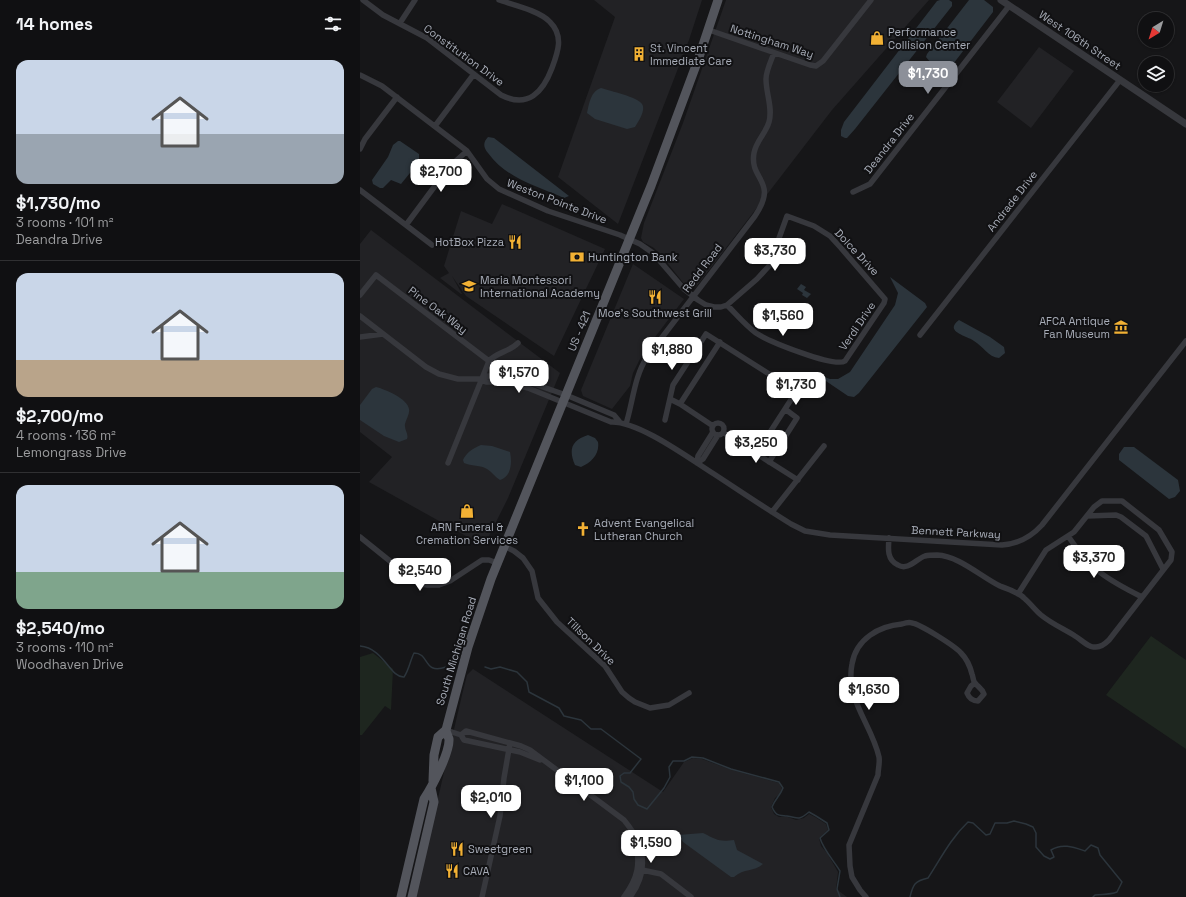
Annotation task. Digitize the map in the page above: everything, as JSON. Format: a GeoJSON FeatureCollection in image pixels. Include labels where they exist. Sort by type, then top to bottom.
{"type":"FeatureCollection","features":[{"type":"Feature","properties":{"kind":"main road","name":"US - 421"},"geometry":{"type":"LineString","coordinates":[[491,579],[630,240],[673,129],[718,0]]}},
{"type":"Feature","properties":{"kind":"main road","name":"South Michigan Road"},"geometry":{"type":"LineString","coordinates":[[401,897],[424,798],[444,759],[449,739],[446,730],[468,647],[491,579]]}},
{"type":"Feature","properties":{"kind":"main road"},"geometry":{"type":"LineString","coordinates":[[412,897],[434,802],[432,784]]}},
{"type":"Feature","properties":{"kind":"street","name":"Constitution Drive"},"geometry":{"type":"LineString","coordinates":[[363,0],[379,12],[427,38],[501,95],[514,99],[527,98],[537,94],[543,88],[558,52],[559,40],[555,27],[547,19],[499,0]]}},
{"type":"Feature","properties":{"kind":"street"},"geometry":{"type":"LineString","coordinates":[[400,23],[415,0]]}},
{"type":"Feature","properties":{"kind":"street","name":"Nottingham Way"},"geometry":{"type":"LineString","coordinates":[[708,30],[816,66],[823,61],[871,0]]}},
{"type":"Feature","properties":{"kind":"street","name":"West 106th Street"},"geometry":{"type":"LineString","coordinates":[[1001,0],[1186,124]]}},
{"type":"Feature","properties":{"kind":"street","name":"Deandra Drive"},"geometry":{"type":"LineString","coordinates":[[853,192],[870,184],[1010,6]]}},
{"type":"Feature","properties":{"kind":"street","name":"Redd Road"},"geometry":{"type":"LineString","coordinates":[[626,424],[643,363],[755,216],[764,202],[764,185],[754,166],[754,152],[769,123],[770,110],[765,78],[774,53]]}},
{"type":"Feature","properties":{"kind":"street"},"geometry":{"type":"LineString","coordinates":[[435,126],[474,74]]}},
{"type":"Feature","properties":{"kind":"street","name":"Weston Pointe Drive"},"geometry":{"type":"LineString","coordinates":[[360,75],[382,86],[467,151],[487,179],[499,189],[543,208],[630,240],[653,253],[676,281],[693,297],[706,305],[721,307],[727,305]]}},
{"type":"Feature","properties":{"kind":"street","name":"Andrade Drive"},"geometry":{"type":"LineString","coordinates":[[920,335],[1120,80]]}},
{"type":"Feature","properties":{"kind":"street"},"geometry":{"type":"LineString","coordinates":[[360,149],[362,137],[397,97]]}},
{"type":"Feature","properties":{"kind":"street"},"geometry":{"type":"LineString","coordinates":[[406,225],[450,167],[467,151]]}},
{"type":"Feature","properties":{"kind":"street"},"geometry":{"type":"LineString","coordinates":[[360,190],[432,245]]}},
{"type":"Feature","properties":{"kind":"street","name":"Dolce Drive"},"geometry":{"type":"LineString","coordinates":[[727,305],[758,279],[769,266],[787,216],[814,226],[830,236],[885,299]]}},
{"type":"Feature","properties":{"kind":"street","name":"Pine Oak Way"},"geometry":{"type":"LineString","coordinates":[[360,296],[376,275],[489,361]]}},
{"type":"Feature","properties":{"kind":"street","name":"Verdi Drive"},"geometry":{"type":"LineString","coordinates":[[727,305],[749,328],[774,343],[830,362],[843,362],[884,303],[885,299]]}},
{"type":"Feature","properties":{"kind":"street","name":"Bennett Parkway"},"geometry":{"type":"LineString","coordinates":[[360,316],[426,367],[439,374],[458,379],[482,379],[486,382],[505,382],[564,398],[611,422],[620,421],[658,439],[791,524],[805,531],[830,535],[1002,545],[1020,542],[1032,535],[1042,525],[1186,341]]}},
{"type":"Feature","properties":{"kind":"street"},"geometry":{"type":"LineString","coordinates":[[360,337],[383,334]]}},
{"type":"Feature","properties":{"kind":"street"},"geometry":{"type":"LineString","coordinates":[[665,420],[673,385],[706,334],[793,389],[794,395],[756,454]]}},
{"type":"Feature","properties":{"kind":"street"},"geometry":{"type":"LineString","coordinates":[[680,404],[720,342]]}},
{"type":"Feature","properties":{"kind":"street"},"geometry":{"type":"LineString","coordinates":[[448,463],[489,361],[492,358],[512,350],[518,343]]}},
{"type":"Feature","properties":{"kind":"street"},"geometry":{"type":"LineString","coordinates":[[670,399],[680,404],[717,432],[798,480]]}},
{"type":"Feature","properties":{"kind":"street"},"geometry":{"type":"LineString","coordinates":[[769,462],[797,418],[785,410]]}},
{"type":"Feature","properties":{"kind":"street"},"geometry":{"type":"LineString","coordinates":[[697,463],[698,456],[717,432]]}},
{"type":"Feature","properties":{"kind":"street"},"geometry":{"type":"LineString","coordinates":[[772,512],[824,446]]}},
{"type":"Feature","properties":{"kind":"street"},"geometry":{"type":"LineString","coordinates":[[889,538],[888,552],[890,559],[899,566],[907,566],[925,556],[937,555],[953,558],[989,581],[1018,594],[1023,596],[1041,615],[1059,628],[1069,632],[1091,647],[1105,644],[1109,640],[1171,560],[1172,552],[1159,530],[1122,501],[1102,501],[1094,507],[1074,532],[1046,550],[1018,594]]}},
{"type":"Feature","properties":{"kind":"street"},"geometry":{"type":"LineString","coordinates":[[1088,516],[1116,515],[1121,517],[1146,536],[1163,570]]}},
{"type":"Feature","properties":{"kind":"street"},"geometry":{"type":"LineString","coordinates":[[1068,536],[1091,566],[1110,581],[1142,597]]}},
{"type":"Feature","properties":{"kind":"street"},"geometry":{"type":"LineString","coordinates":[[360,537],[411,578],[421,584],[439,585],[450,581],[482,560],[497,563]]}},
{"type":"Feature","properties":{"kind":"street","name":"Tillson Drive"},"geometry":{"type":"LineString","coordinates":[[504,546],[523,558],[532,571],[538,598],[557,622],[604,666],[622,692],[629,698],[650,708],[669,705],[690,693]]}},
{"type":"Feature","properties":{"kind":"street"},"geometry":{"type":"LineString","coordinates":[[866,897],[852,877],[849,845],[878,775],[879,757],[865,721],[858,709],[850,683],[852,663],[856,653],[868,636],[880,629],[893,624],[912,623],[920,625],[961,652],[969,664],[975,683]]}},
{"type":"Feature","properties":{"kind":"street"},"geometry":{"type":"LineString","coordinates":[[446,730],[460,735],[464,740],[524,753],[546,762]]}},
{"type":"Feature","properties":{"kind":"street"},"geometry":{"type":"LineString","coordinates":[[460,735],[466,732],[510,742],[530,750],[623,820],[636,835],[641,848],[642,856],[642,870],[637,886],[630,897]]}},
{"type":"Feature","properties":{"kind":"street"},"geometry":{"type":"LineString","coordinates":[[482,897],[500,816],[510,742]]}},
{"type":"Feature","properties":{"kind":"street"},"geometry":{"type":"LineString","coordinates":[[624,897],[638,870],[637,850],[632,830]]}},
{"type":"Feature","properties":{"kind":"street"},"geometry":{"type":"LineString","coordinates":[[642,870],[661,874],[691,897]]}},
{"type":"Feature","properties":{"kind":"shaded area"},"geometry":{"type":"Polygon","coordinates":[[[594,0],[702,0],[689,40],[618,224],[558,177],[615,17],[594,0]]]}},
{"type":"Feature","properties":{"kind":"shaded area"},"geometry":{"type":"Polygon","coordinates":[[[726,0],[929,0],[832,110],[696,287],[691,289],[685,285],[661,255],[654,248],[643,242],[641,238],[644,223],[683,123],[726,0]]]}},
{"type":"Feature","properties":{"kind":"shaded area"},"geometry":{"type":"Polygon","coordinates":[[[949,0],[952,2],[952,6],[855,129],[847,138],[841,136],[841,130],[844,122],[937,1],[949,0]]]}},
{"type":"Feature","properties":{"kind":"shaded area"},"geometry":{"type":"Polygon","coordinates":[[[969,0],[984,0],[993,7],[993,12],[947,72],[941,71],[926,57],[927,54],[969,0]]]}},
{"type":"Feature","properties":{"kind":"shaded area"},"geometry":{"type":"Polygon","coordinates":[[[1039,47],[1074,71],[1031,128],[997,102],[1039,47]]]}},
{"type":"Feature","properties":{"kind":"shaded area"},"geometry":{"type":"Polygon","coordinates":[[[601,88],[630,97],[642,104],[643,112],[635,127],[627,129],[595,119],[587,113],[593,95],[601,88]]]}},
{"type":"Feature","properties":{"kind":"shaded area"},"geometry":{"type":"Polygon","coordinates":[[[488,137],[494,138],[569,196],[564,198],[522,180],[504,169],[495,162],[485,149],[484,143],[488,137]]]}},
{"type":"Feature","properties":{"kind":"shaded area"},"geometry":{"type":"Polygon","coordinates":[[[398,141],[419,154],[419,162],[401,184],[391,180],[383,188],[380,188],[373,184],[372,180],[388,157],[393,145],[398,141]]]}},
{"type":"Feature","properties":{"kind":"shaded area"},"geometry":{"type":"Polygon","coordinates":[[[502,204],[605,249],[554,356],[466,296],[452,276],[462,294],[440,278],[449,273],[444,266],[461,211],[492,224],[502,204]]]}},
{"type":"Feature","properties":{"kind":"shaded area"},"geometry":{"type":"Polygon","coordinates":[[[371,230],[560,373],[508,498],[484,546],[369,482],[392,457],[360,432],[360,244],[371,230]]]}},
{"type":"Feature","properties":{"kind":"shaded area"},"geometry":{"type":"Polygon","coordinates":[[[633,264],[684,299],[643,353],[633,373],[630,386],[612,409],[583,396],[581,390],[633,264]]]}},
{"type":"Feature","properties":{"kind":"shaded area"},"geometry":{"type":"Polygon","coordinates":[[[890,277],[925,303],[927,307],[859,393],[854,397],[848,396],[817,375],[830,379],[838,379],[850,372],[895,305],[898,293],[890,277]]]}},
{"type":"Feature","properties":{"kind":"shaded area"},"geometry":{"type":"Polygon","coordinates":[[[801,284],[806,287],[804,290],[811,294],[807,298],[797,289],[801,284]]]}},
{"type":"Feature","properties":{"kind":"shaded area"},"geometry":{"type":"Polygon","coordinates":[[[959,320],[990,337],[1004,347],[1005,353],[999,358],[992,356],[974,341],[955,331],[955,324],[959,320]]]}},
{"type":"Feature","properties":{"kind":"shaded area"},"geometry":{"type":"Polygon","coordinates":[[[376,387],[396,395],[408,405],[409,413],[405,426],[407,439],[399,442],[384,436],[360,420],[360,405],[372,389],[376,387]]]}},
{"type":"Feature","properties":{"kind":"shaded area"},"geometry":{"type":"Polygon","coordinates":[[[588,435],[595,438],[598,442],[598,450],[594,458],[581,467],[575,465],[572,450],[575,442],[588,435]]]}},
{"type":"Feature","properties":{"kind":"shaded area"},"geometry":{"type":"Polygon","coordinates":[[[481,445],[492,446],[510,452],[510,468],[509,472],[504,478],[500,480],[485,468],[464,463],[464,457],[473,449],[481,445]]]}},
{"type":"Feature","properties":{"kind":"shaded area"},"geometry":{"type":"Polygon","coordinates":[[[1124,447],[1134,447],[1178,480],[1180,491],[1175,497],[1169,499],[1119,460],[1119,454],[1124,447]]]}},
{"type":"Feature","properties":{"kind":"shaded area"},"geometry":{"type":"Polygon","coordinates":[[[1151,636],[1186,660],[1186,749],[1106,695],[1151,636]]]}},
{"type":"Feature","properties":{"kind":"shaded area"},"geometry":{"type":"Polygon","coordinates":[[[373,653],[393,669],[391,710],[385,706],[362,735],[360,735],[360,657],[373,653]]]}},
{"type":"Feature","properties":{"kind":"shaded area"},"geometry":{"type":"Polygon","coordinates":[[[473,669],[663,792],[684,762],[693,758],[702,759],[732,770],[779,783],[782,789],[780,794],[775,798],[771,807],[774,814],[779,817],[788,817],[796,820],[804,818],[809,814],[826,824],[828,830],[819,838],[821,846],[838,872],[836,889],[847,897],[415,897],[467,675],[473,669]]]}},
{"type":"Feature","properties":{"kind":"shaded area"},"geometry":{"type":"Polygon","coordinates":[[[703,833],[718,840],[734,840],[737,850],[763,864],[731,877],[683,842],[678,835],[703,833]]]}},
{"type":"Feature","properties":{"kind":"waterway"},"geometry":{"type":"LineString","coordinates":[[360,646],[375,652],[399,676],[404,677],[414,653],[423,656],[430,666],[434,668],[439,669],[446,667]]}},
{"type":"Feature","properties":{"kind":"waterway"},"geometry":{"type":"LineString","coordinates":[[485,667],[491,669],[500,667],[517,672],[527,682],[529,692],[559,708],[564,716],[581,720],[591,729],[601,729],[641,759],[630,773],[624,773],[620,776],[621,782],[629,787],[633,792],[634,799],[638,805],[647,809],[664,788],[670,777],[669,767],[673,761],[684,761],[692,757],[703,758],[731,769],[779,782],[783,788],[772,807],[776,814],[798,818],[803,817],[809,812],[827,823],[829,830],[820,838],[826,851],[840,871],[837,889],[840,897]]}},
{"type":"Feature","properties":{"kind":"waterway"},"geometry":{"type":"LineString","coordinates":[[910,897],[915,884],[920,880],[928,878],[951,841],[968,822],[973,823],[986,835],[990,834],[995,823],[1007,823],[1014,821],[1033,827],[1036,833],[1036,847],[1044,856],[1050,859],[1054,857],[1051,850],[1063,846],[1085,851],[1091,845],[1098,848],[1100,855],[1122,882],[1117,892],[1095,895],[1093,897]]}},
{"type":"Feature","properties":{"kind":"place","name":"Performance Collision Center"},"geometry":{"type":"Point","coordinates":[877,38]}},
{"type":"Feature","properties":{"kind":"place","name":"St. Vincent Immediate Care"},"geometry":{"type":"Point","coordinates":[639,54]}},
{"type":"Feature","properties":{"kind":"place","name":"HotBox Pizza"},"geometry":{"type":"Point","coordinates":[515,242]}},
{"type":"Feature","properties":{"kind":"place","name":"Huntington Bank"},"geometry":{"type":"Point","coordinates":[577,257]}},
{"type":"Feature","properties":{"kind":"place","name":"Maria Montessori International Academy"},"geometry":{"type":"Point","coordinates":[469,286]}},
{"type":"Feature","properties":{"kind":"place","name":"Moe's Southwest Grill"},"geometry":{"type":"Point","coordinates":[655,297]}},
{"type":"Feature","properties":{"kind":"place","name":"AFCA Antique Fan Museum"},"geometry":{"type":"Point","coordinates":[1121,327]}},
{"type":"Feature","properties":{"kind":"place","name":"ARN Funeral & Cremation Services"},"geometry":{"type":"Point","coordinates":[467,511]}},
{"type":"Feature","properties":{"kind":"place","name":"Advent Evangelical Lutheran Church"},"geometry":{"type":"Point","coordinates":[583,529]}},
{"type":"Feature","properties":{"kind":"place","name":"Sweetgreen"},"geometry":{"type":"Point","coordinates":[457,849]}},
{"type":"Feature","properties":{"kind":"place","name":"CAVA"},"geometry":{"type":"Point","coordinates":[452,871]}}]}
